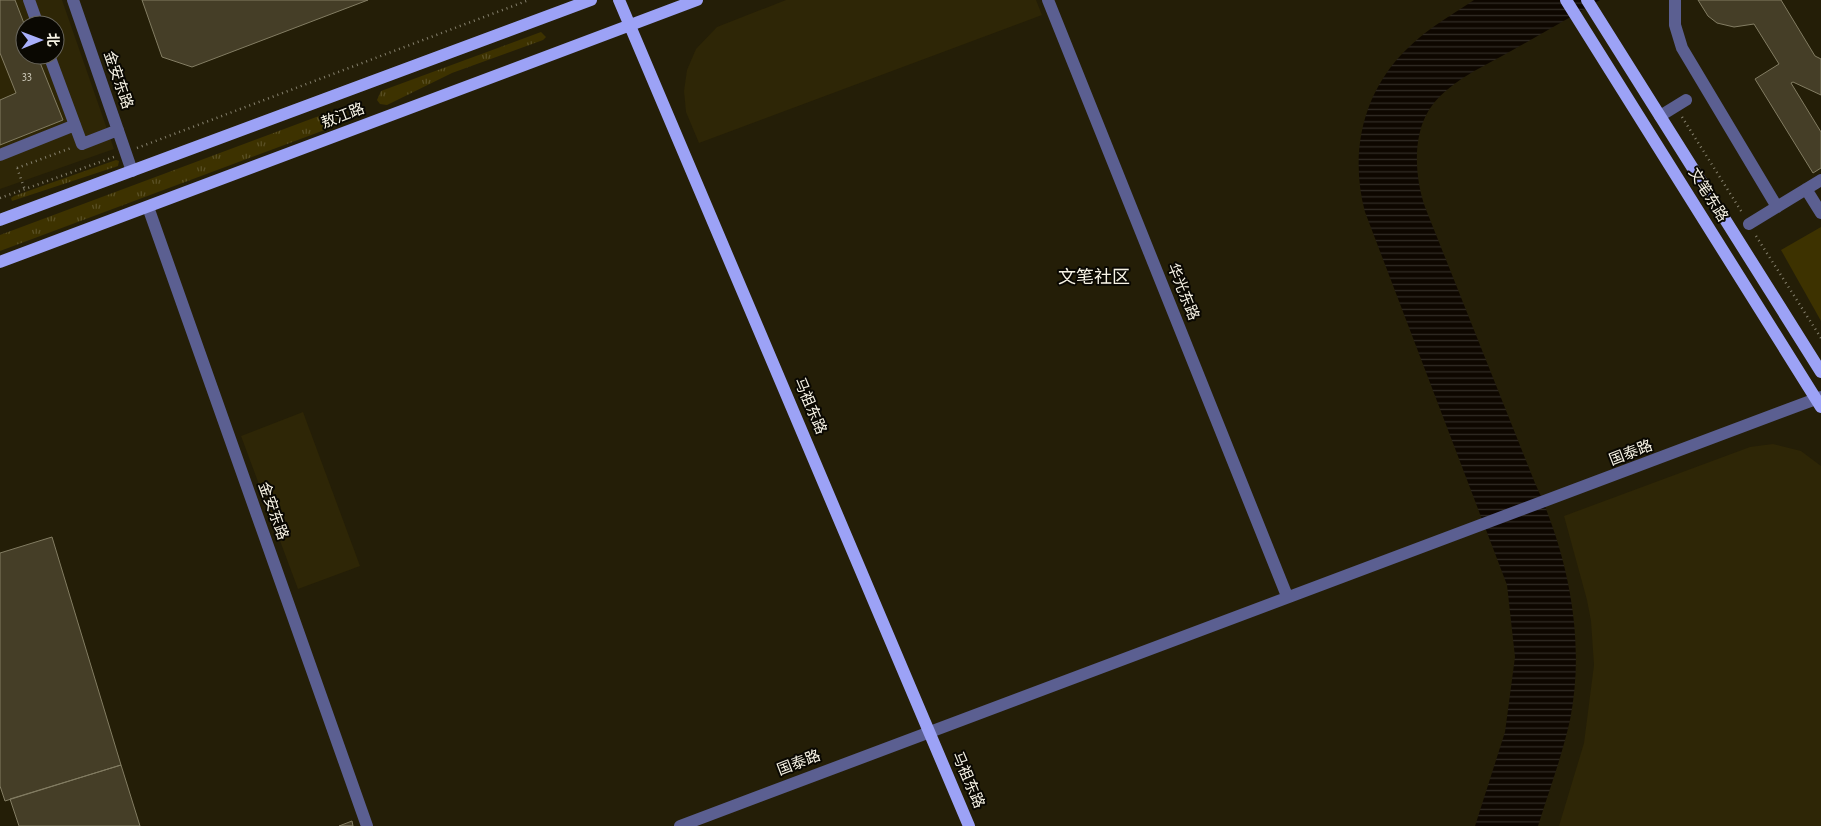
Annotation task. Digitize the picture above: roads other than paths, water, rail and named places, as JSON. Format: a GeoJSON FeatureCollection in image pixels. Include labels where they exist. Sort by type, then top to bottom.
{"type":"FeatureCollection","features":[{"type":"Feature","properties":{"kind":"main road","name":"敖江路"},"geometry":{"type":"LineString","coordinates":[[0,219],[591,0]]}},
{"type":"Feature","properties":{"kind":"main road","name":"马祖东路"},"geometry":{"type":"LineString","coordinates":[[619,0],[970,826]]}},
{"type":"Feature","properties":{"kind":"main road","name":"敖江路"},"geometry":{"type":"LineString","coordinates":[[0,262],[697,0]]}},
{"type":"Feature","properties":{"kind":"main road","name":"文笔东路"},"geometry":{"type":"LineString","coordinates":[[1566,0],[1819,401]]}},
{"type":"Feature","properties":{"kind":"main road","name":"文笔东路"},"geometry":{"type":"LineString","coordinates":[[1590,4],[1821,372]]}},
{"type":"Feature","properties":{"kind":"street"},"geometry":{"type":"LineString","coordinates":[[29,0],[34,15]]}},
{"type":"Feature","properties":{"kind":"street","name":"金安东路"},"geometry":{"type":"LineString","coordinates":[[73,0],[132,171]]}},
{"type":"Feature","properties":{"kind":"street","name":"华光东路"},"geometry":{"type":"LineString","coordinates":[[1048,0],[1287,596]]}},
{"type":"Feature","properties":{"kind":"street"},"geometry":{"type":"LineString","coordinates":[[1675,0],[1675,25],[1682,48],[1777,206]]}},
{"type":"Feature","properties":{"kind":"street"},"geometry":{"type":"LineString","coordinates":[[53,65],[82,144],[118,130]]}},
{"type":"Feature","properties":{"kind":"street"},"geometry":{"type":"LineString","coordinates":[[1660,116],[1686,100]]}},
{"type":"Feature","properties":{"kind":"street"},"geometry":{"type":"LineString","coordinates":[[0,155],[75,125]]}},
{"type":"Feature","properties":{"kind":"street"},"geometry":{"type":"LineString","coordinates":[[1749,224],[1821,180]]}},
{"type":"Feature","properties":{"kind":"street"},"geometry":{"type":"LineString","coordinates":[[1806,190],[1821,213]]}},
{"type":"Feature","properties":{"kind":"street","name":"金安东路"},"geometry":{"type":"LineString","coordinates":[[148,207],[367,826]]}},
{"type":"Feature","properties":{"kind":"street","name":"国泰路"},"geometry":{"type":"LineString","coordinates":[[680,826],[1287,596],[1819,401]]}},
{"type":"Feature","properties":{"kind":"district","name":"文笔社区"},"geometry":{"type":"Point","coordinates":[1094,278]}}]}
